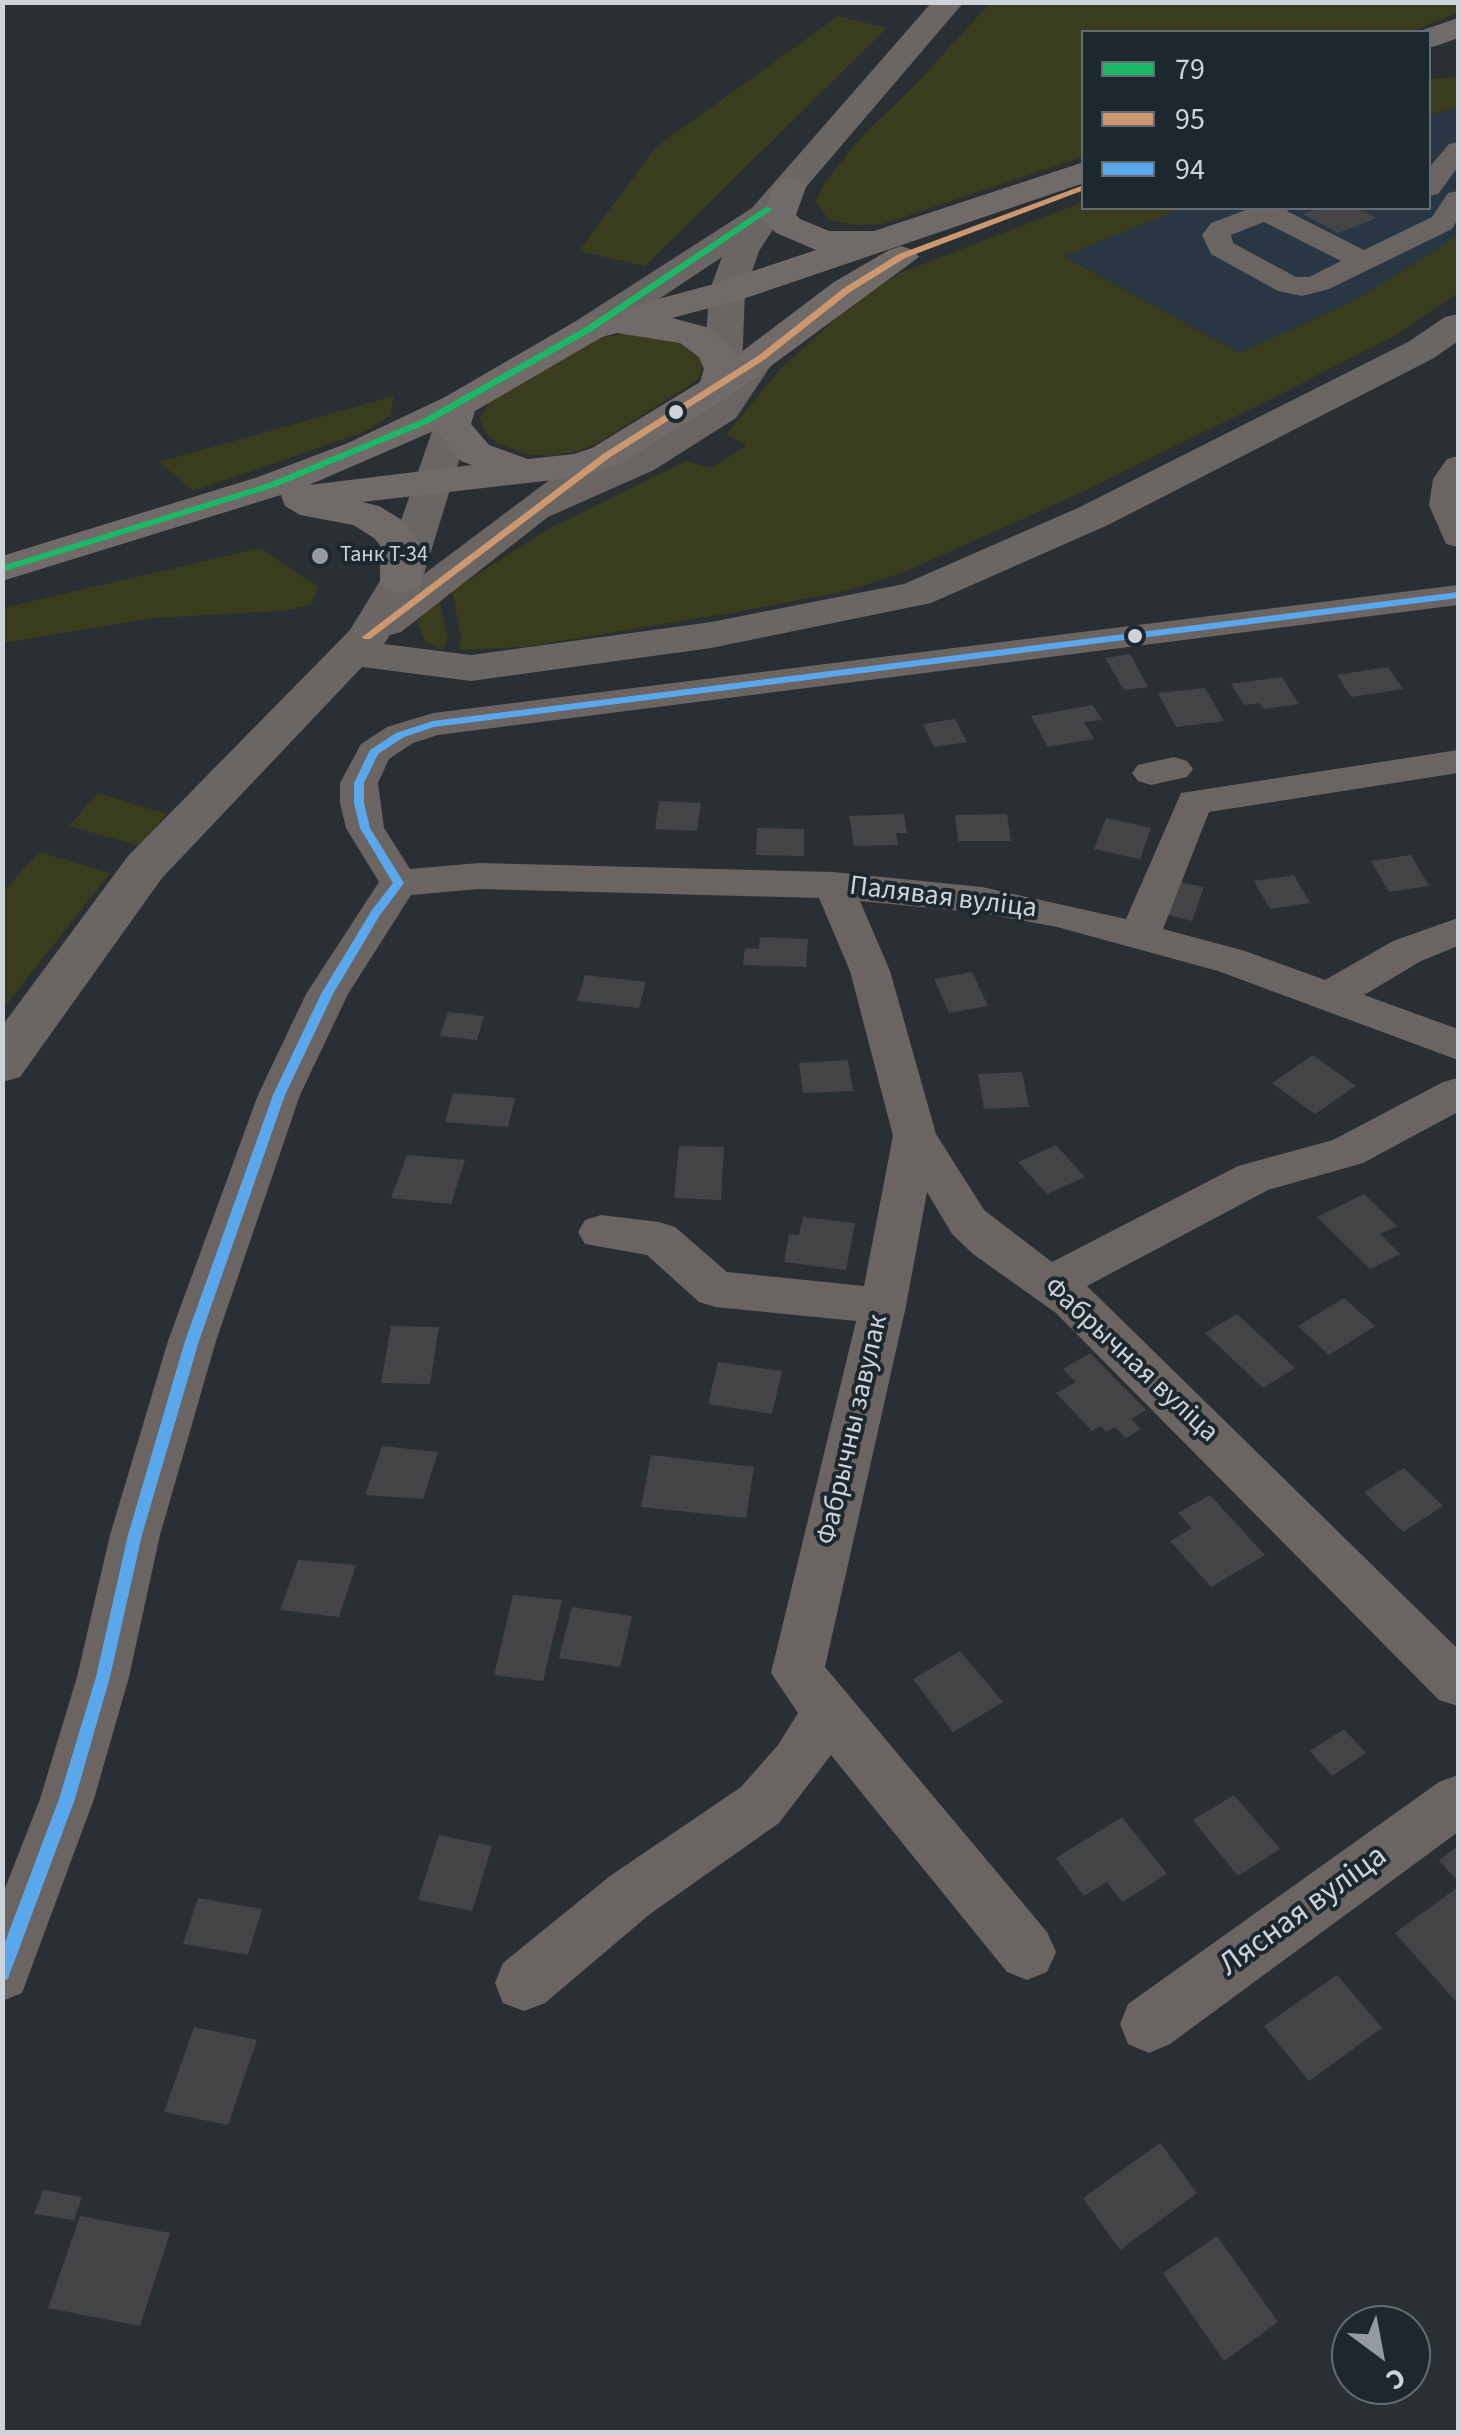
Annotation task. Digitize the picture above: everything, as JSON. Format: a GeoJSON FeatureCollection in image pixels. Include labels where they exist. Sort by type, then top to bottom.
{"type":"FeatureCollection","features":[{"type":"Feature","properties":{"kind":"highway"},"geometry":{"type":"LineString","coordinates":[[1437,56],[1458,27]]}},
{"type":"Feature","properties":{"kind":"highway"},"geometry":{"type":"LineString","coordinates":[[2,581],[261,504],[580,465],[606,456],[720,378],[761,358],[847,290],[942,230],[1081,173]]}},
{"type":"Feature","properties":{"kind":"highway"},"geometry":{"type":"LineString","coordinates":[[2,569],[272,485],[454,415],[589,330],[1081,188]]}},
{"type":"Feature","properties":{"kind":"highway"},"geometry":{"type":"LineString","coordinates":[[779,198],[778,217],[800,234],[824,242],[942,230]]}},
{"type":"Feature","properties":{"kind":"highway"},"geometry":{"type":"LineString","coordinates":[[589,330],[624,324],[693,336],[715,351],[720,378]]}},
{"type":"Feature","properties":{"kind":"highway"},"geometry":{"type":"LineString","coordinates":[[454,415],[475,453],[524,471]]}},
{"type":"Feature","properties":{"kind":"highway"},"geometry":{"type":"LineString","coordinates":[[261,504],[331,506],[365,515],[388,529],[400,544],[379,622]]}},
{"type":"Feature","properties":{"kind":"main road"},"geometry":{"type":"LineString","coordinates":[[720,378],[727,292],[742,251],[779,198],[949,2]]}},
{"type":"Feature","properties":{"kind":"main road"},"geometry":{"type":"LineString","coordinates":[[589,330],[779,198]]}},
{"type":"Feature","properties":{"kind":"main road"},"geometry":{"type":"LineString","coordinates":[[379,622],[433,665],[472,668],[692,638],[916,594],[1094,516],[1421,350],[1458,325]]}},
{"type":"Feature","properties":{"kind":"main road"},"geometry":{"type":"LineString","coordinates":[[379,622],[436,480],[454,415]]}},
{"type":"Feature","properties":{"kind":"main road"},"geometry":{"type":"LineString","coordinates":[[2,1064],[146,867],[379,622],[606,456]]}},
{"type":"Feature","properties":{"kind":"street"},"geometry":{"type":"LineString","coordinates":[[1431,139],[1458,130]]}},
{"type":"Feature","properties":{"kind":"street"},"geometry":{"type":"LineString","coordinates":[[1431,162],[1458,148]]}},
{"type":"Feature","properties":{"kind":"street"},"geometry":{"type":"LineString","coordinates":[[1431,184],[1458,148]]}},
{"type":"Feature","properties":{"kind":"street"},"geometry":{"type":"LineString","coordinates":[[1365,262],[1270,210],[1216,235],[1221,248],[1288,284],[1302,287],[1365,262],[1442,223],[1458,199]]}},
{"type":"Feature","properties":{"kind":"street"},"geometry":{"type":"LineString","coordinates":[[526,515],[643,463],[725,411],[761,358]]}},
{"type":"Feature","properties":{"kind":"street"},"geometry":{"type":"LineString","coordinates":[[1458,466],[1446,492],[1448,516],[1458,537]]}},
{"type":"Feature","properties":{"kind":"street"},"geometry":{"type":"LineString","coordinates":[[2,1972],[67,1799],[103,1677],[135,1535],[192,1342],[279,1094],[328,994],[376,913],[399,883],[365,828],[360,803],[359,783],[374,752],[400,735],[433,724],[1458,595]]}},
{"type":"Feature","properties":{"kind":"street"},"geometry":{"type":"LineString","coordinates":[[1140,934],[1194,802],[1458,761]]}},
{"type":"Feature","properties":{"kind":"street","name":"Палявая вуліца"},"geometry":{"type":"LineString","coordinates":[[399,883],[479,876],[833,885],[982,900],[1140,934],[1330,996],[1458,1045]]}},
{"type":"Feature","properties":{"kind":"street","name":"Фабрычная вуліца"},"geometry":{"type":"LineString","coordinates":[[833,885],[870,970],[915,1136],[968,1222],[989,1242],[1052,1283],[1458,1683]]}},
{"type":"Feature","properties":{"kind":"street"},"geometry":{"type":"LineString","coordinates":[[1330,996],[1407,951],[1458,931]]}},
{"type":"Feature","properties":{"kind":"street"},"geometry":{"type":"LineString","coordinates":[[1052,1283],[1254,1178],[1347,1152],[1458,1093]]}},
{"type":"Feature","properties":{"kind":"street","name":"Фабрычны завулак"},"geometry":{"type":"LineString","coordinates":[[915,1136],[883,1306],[797,1673],[1027,1952]]}},
{"type":"Feature","properties":{"kind":"street"},"geometry":{"type":"LineString","coordinates":[[601,1232],[659,1239],[716,1289],[883,1306]]}},
{"type":"Feature","properties":{"kind":"street"},"geometry":{"type":"LineString","coordinates":[[524,1983],[630,1895],[760,1805],[797,1762],[828,1711]]}},
{"type":"Feature","properties":{"kind":"street","name":"Лясная вуліца"},"geometry":{"type":"LineString","coordinates":[[1149,2024],[1458,1800]]}},
{"type":"Feature","properties":{"kind":"shaded area"},"geometry":{"type":"Polygon","coordinates":[[[1458,107],[1458,231],[1447,243],[1357,299],[1240,353],[1063,255],[1178,210],[1431,210],[1431,114],[1458,107]]]}},
{"type":"Feature","properties":{"kind":"green space"},"geometry":{"type":"Polygon","coordinates":[[[1458,2],[1458,13],[1413,30],[1081,30],[1081,158],[883,224],[855,225],[829,220],[816,201],[824,183],[864,134],[990,3],[1458,2]]]}},
{"type":"Feature","properties":{"kind":"green space"},"geometry":{"type":"Polygon","coordinates":[[[838,16],[887,28],[645,266],[579,251],[656,147],[838,16]]]}},
{"type":"Feature","properties":{"kind":"green space"},"geometry":{"type":"Polygon","coordinates":[[[1458,77],[1458,107],[1431,114],[1431,79],[1458,77]]]}},
{"type":"Feature","properties":{"kind":"green space"},"geometry":{"type":"Polygon","coordinates":[[[1081,203],[1081,210],[1178,210],[1064,256],[1240,353],[1357,299],[1447,243],[1458,231],[1458,293],[1398,334],[1074,496],[902,573],[846,591],[737,612],[524,647],[459,650],[461,637],[452,591],[546,530],[686,461],[711,468],[747,445],[726,435],[781,368],[851,305],[900,273],[1081,203]]]}},
{"type":"Feature","properties":{"kind":"green space"},"geometry":{"type":"Polygon","coordinates":[[[636,331],[680,337],[705,361],[698,380],[579,451],[549,456],[525,454],[497,443],[484,431],[480,417],[490,401],[595,339],[636,331]]]}},
{"type":"Feature","properties":{"kind":"green space"},"geometry":{"type":"Polygon","coordinates":[[[394,396],[390,416],[362,433],[193,491],[159,462],[394,396]]]}},
{"type":"Feature","properties":{"kind":"green space"},"geometry":{"type":"Polygon","coordinates":[[[260,548],[318,587],[311,605],[281,611],[155,618],[3,643],[3,608],[260,548]]]}},
{"type":"Feature","properties":{"kind":"green space"},"geometry":{"type":"Polygon","coordinates":[[[439,599],[448,638],[443,650],[425,641],[417,621],[439,599]]]}},
{"type":"Feature","properties":{"kind":"green space"},"geometry":{"type":"Polygon","coordinates":[[[98,793],[167,814],[140,846],[69,826],[98,793]]]}},
{"type":"Feature","properties":{"kind":"green space"},"geometry":{"type":"Polygon","coordinates":[[[39,852],[110,873],[3,1009],[3,892],[39,852]]]}},
{"type":"Feature","properties":{"kind":"building"},"geometry":{"type":"Polygon","coordinates":[[[1314,210],[1361,210],[1377,218],[1338,233],[1303,214],[1314,210]]]}},
{"type":"Feature","properties":{"kind":"building"},"geometry":{"type":"Polygon","coordinates":[[[1130,654],[1148,687],[1124,690],[1105,658],[1130,654]]]}},
{"type":"Feature","properties":{"kind":"building"},"geometry":{"type":"Polygon","coordinates":[[[1388,667],[1403,689],[1351,697],[1337,675],[1388,667]]]}},
{"type":"Feature","properties":{"kind":"building"},"geometry":{"type":"Polygon","coordinates":[[[1282,677],[1299,704],[1264,709],[1260,703],[1244,705],[1231,684],[1282,677]]]}},
{"type":"Feature","properties":{"kind":"building"},"geometry":{"type":"Polygon","coordinates":[[[1205,688],[1224,721],[1176,727],[1158,693],[1205,688]]]}},
{"type":"Feature","properties":{"kind":"building"},"geometry":{"type":"Polygon","coordinates":[[[1093,705],[1102,720],[1084,722],[1094,739],[1048,747],[1031,716],[1093,705]]]}},
{"type":"Feature","properties":{"kind":"building"},"geometry":{"type":"Polygon","coordinates":[[[955,719],[967,742],[934,747],[923,724],[955,719]]]}},
{"type":"Feature","properties":{"kind":"building"},"geometry":{"type":"Polygon","coordinates":[[[659,801],[701,803],[697,831],[655,829],[659,801]]]}},
{"type":"Feature","properties":{"kind":"building"},"geometry":{"type":"Polygon","coordinates":[[[904,814],[907,833],[896,833],[898,845],[854,846],[849,816],[904,814]]]}},
{"type":"Feature","properties":{"kind":"building"},"geometry":{"type":"Polygon","coordinates":[[[1007,814],[1011,841],[958,841],[955,815],[1007,814]]]}},
{"type":"Feature","properties":{"kind":"building"},"geometry":{"type":"Polygon","coordinates":[[[1106,818],[1151,828],[1140,859],[1094,849],[1106,818]]]}},
{"type":"Feature","properties":{"kind":"building"},"geometry":{"type":"Polygon","coordinates":[[[757,828],[804,829],[804,856],[756,855],[757,828]]]}},
{"type":"Feature","properties":{"kind":"building"},"geometry":{"type":"Polygon","coordinates":[[[1411,855],[1429,886],[1389,892],[1371,861],[1411,855]]]}},
{"type":"Feature","properties":{"kind":"building"},"geometry":{"type":"Polygon","coordinates":[[[1294,875],[1310,903],[1270,909],[1254,881],[1294,875]]]}},
{"type":"Feature","properties":{"kind":"building"},"geometry":{"type":"Polygon","coordinates":[[[1174,881],[1204,887],[1192,921],[1161,913],[1174,881]]]}},
{"type":"Feature","properties":{"kind":"building"},"geometry":{"type":"Polygon","coordinates":[[[760,937],[808,939],[806,967],[743,965],[745,948],[759,949],[760,937]]]}},
{"type":"Feature","properties":{"kind":"building"},"geometry":{"type":"Polygon","coordinates":[[[972,972],[988,1006],[949,1013],[934,979],[972,972]]]}},
{"type":"Feature","properties":{"kind":"building"},"geometry":{"type":"Polygon","coordinates":[[[585,975],[646,982],[639,1008],[577,1001],[585,975]]]}},
{"type":"Feature","properties":{"kind":"building"},"geometry":{"type":"Polygon","coordinates":[[[448,1012],[484,1016],[477,1040],[440,1036],[448,1012]]]}},
{"type":"Feature","properties":{"kind":"building"},"geometry":{"type":"Polygon","coordinates":[[[1313,1055],[1356,1086],[1315,1114],[1272,1083],[1313,1055]]]}},
{"type":"Feature","properties":{"kind":"building"},"geometry":{"type":"Polygon","coordinates":[[[848,1060],[853,1091],[803,1093],[799,1063],[848,1060]]]}},
{"type":"Feature","properties":{"kind":"building"},"geometry":{"type":"Polygon","coordinates":[[[1022,1072],[1029,1107],[984,1109],[978,1074],[1022,1072]]]}},
{"type":"Feature","properties":{"kind":"building"},"geometry":{"type":"Polygon","coordinates":[[[453,1093],[515,1098],[508,1127],[445,1122],[453,1093]]]}},
{"type":"Feature","properties":{"kind":"building"},"geometry":{"type":"Polygon","coordinates":[[[1056,1145],[1085,1177],[1047,1194],[1018,1162],[1056,1145]]]}},
{"type":"Feature","properties":{"kind":"building"},"geometry":{"type":"Polygon","coordinates":[[[679,1146],[724,1147],[721,1200],[674,1198],[679,1146]]]}},
{"type":"Feature","properties":{"kind":"building"},"geometry":{"type":"Polygon","coordinates":[[[407,1155],[465,1160],[451,1204],[391,1198],[407,1155]]]}},
{"type":"Feature","properties":{"kind":"building"},"geometry":{"type":"Polygon","coordinates":[[[1364,1194],[1397,1226],[1380,1234],[1400,1254],[1370,1269],[1317,1217],[1364,1194]]]}},
{"type":"Feature","properties":{"kind":"building"},"geometry":{"type":"Polygon","coordinates":[[[803,1217],[855,1223],[846,1270],[784,1262],[789,1234],[799,1235],[803,1217]]]}},
{"type":"Feature","properties":{"kind":"building"},"geometry":{"type":"Polygon","coordinates":[[[1344,1298],[1375,1326],[1329,1355],[1298,1326],[1344,1298]]]}},
{"type":"Feature","properties":{"kind":"building"},"geometry":{"type":"Polygon","coordinates":[[[1237,1314],[1295,1368],[1263,1388],[1205,1333],[1237,1314]]]}},
{"type":"Feature","properties":{"kind":"building"},"geometry":{"type":"Polygon","coordinates":[[[391,1326],[439,1327],[430,1384],[381,1383],[391,1326]]]}},
{"type":"Feature","properties":{"kind":"building"},"geometry":{"type":"Polygon","coordinates":[[[1090,1353],[1146,1410],[1131,1419],[1141,1429],[1126,1438],[1115,1427],[1106,1432],[1101,1426],[1092,1431],[1056,1393],[1076,1382],[1063,1369],[1090,1353]]]}},
{"type":"Feature","properties":{"kind":"building"},"geometry":{"type":"Polygon","coordinates":[[[718,1362],[782,1371],[772,1414],[708,1404],[718,1362]]]}},
{"type":"Feature","properties":{"kind":"building"},"geometry":{"type":"Polygon","coordinates":[[[382,1446],[438,1452],[423,1499],[365,1495],[382,1446]]]}},
{"type":"Feature","properties":{"kind":"building"},"geometry":{"type":"Polygon","coordinates":[[[651,1455],[754,1467],[746,1518],[641,1507],[651,1455]]]}},
{"type":"Feature","properties":{"kind":"building"},"geometry":{"type":"Polygon","coordinates":[[[1404,1468],[1443,1506],[1403,1532],[1364,1492],[1404,1468]]]}},
{"type":"Feature","properties":{"kind":"building"},"geometry":{"type":"Polygon","coordinates":[[[1210,1495],[1265,1555],[1211,1587],[1170,1541],[1192,1528],[1178,1513],[1210,1495]]]}},
{"type":"Feature","properties":{"kind":"building"},"geometry":{"type":"Polygon","coordinates":[[[298,1560],[356,1565],[339,1617],[280,1610],[298,1560]]]}},
{"type":"Feature","properties":{"kind":"building"},"geometry":{"type":"Polygon","coordinates":[[[513,1595],[562,1600],[543,1681],[494,1675],[513,1595]]]}},
{"type":"Feature","properties":{"kind":"building"},"geometry":{"type":"Polygon","coordinates":[[[572,1607],[632,1616],[620,1667],[559,1658],[572,1607]]]}},
{"type":"Feature","properties":{"kind":"building"},"geometry":{"type":"Polygon","coordinates":[[[960,1651],[1003,1702],[953,1732],[913,1679],[960,1651]]]}},
{"type":"Feature","properties":{"kind":"building"},"geometry":{"type":"Polygon","coordinates":[[[1344,1729],[1366,1753],[1332,1776],[1310,1751],[1344,1729]]]}},
{"type":"Feature","properties":{"kind":"building"},"geometry":{"type":"Polygon","coordinates":[[[1234,1795],[1280,1849],[1238,1876],[1193,1820],[1234,1795]]]}},
{"type":"Feature","properties":{"kind":"building"},"geometry":{"type":"Polygon","coordinates":[[[1122,1817],[1167,1874],[1122,1902],[1107,1882],[1084,1896],[1056,1858],[1122,1817]]]}},
{"type":"Feature","properties":{"kind":"building"},"geometry":{"type":"Polygon","coordinates":[[[439,1835],[492,1846],[472,1911],[418,1900],[439,1835]]]}},
{"type":"Feature","properties":{"kind":"building"},"geometry":{"type":"Polygon","coordinates":[[[1458,1846],[1458,1882],[1439,1860],[1458,1846]]]}},
{"type":"Feature","properties":{"kind":"building"},"geometry":{"type":"Polygon","coordinates":[[[1458,1887],[1458,2004],[1395,1933],[1458,1887]]]}},
{"type":"Feature","properties":{"kind":"building"},"geometry":{"type":"Polygon","coordinates":[[[198,1898],[262,1909],[248,1955],[183,1944],[198,1898]]]}},
{"type":"Feature","properties":{"kind":"building"},"geometry":{"type":"Polygon","coordinates":[[[1337,1975],[1382,2028],[1309,2081],[1264,2026],[1337,1975]]]}},
{"type":"Feature","properties":{"kind":"building"},"geometry":{"type":"Polygon","coordinates":[[[194,2027],[257,2040],[228,2125],[164,2112],[194,2027]]]}},
{"type":"Feature","properties":{"kind":"building"},"geometry":{"type":"Polygon","coordinates":[[[1160,2143],[1197,2193],[1120,2250],[1083,2198],[1160,2143]]]}},
{"type":"Feature","properties":{"kind":"building"},"geometry":{"type":"Polygon","coordinates":[[[43,2190],[82,2197],[74,2220],[34,2214],[43,2190]]]}},
{"type":"Feature","properties":{"kind":"building"},"geometry":{"type":"Polygon","coordinates":[[[80,2216],[170,2233],[140,2326],[48,2308],[80,2216]]]}},
{"type":"Feature","properties":{"kind":"building"},"geometry":{"type":"Polygon","coordinates":[[[1217,2236],[1278,2322],[1224,2361],[1163,2273],[1217,2236]]]}},
{"type":"Feature","properties":{"kind":"transit line","name":"95"},"geometry":{"type":"LineString","coordinates":[[367,637],[606,456],[761,358],[847,290],[902,256],[1081,188]]}},
{"type":"Feature","properties":{"kind":"transit line","name":"79"},"geometry":{"type":"LineString","coordinates":[[2,569],[272,485],[424,422],[589,329],[769,209]]}},
{"type":"Feature","properties":{"kind":"transit line","name":"94"},"geometry":{"type":"LineString","coordinates":[[2,1973],[67,1799],[103,1677],[135,1535],[192,1341],[279,1095],[327,994],[399,883],[365,828],[359,803],[359,783],[374,752],[400,735],[433,724],[1458,595]]}},
{"type":"Feature","properties":{"kind":"place","name":"Танк Т-34"},"geometry":{"type":"Point","coordinates":[320,556]}}]}
